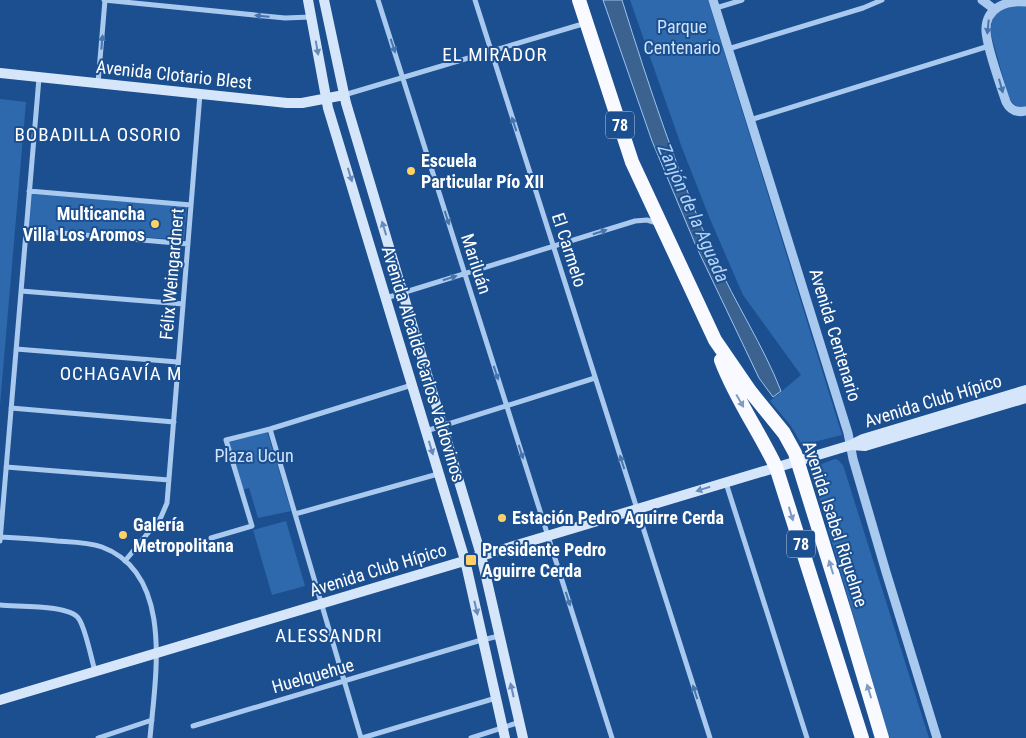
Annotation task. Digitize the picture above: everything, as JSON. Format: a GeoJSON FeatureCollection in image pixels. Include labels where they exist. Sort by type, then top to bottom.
{"type":"FeatureCollection","features":[{"type":"Feature","properties":{"kind":"highway","name":"Avenida Isabel Riquelme"},"geometry":{"type":"LineString","coordinates":[[579,0],[632,162],[715,340],[731,385],[776,468],[862,738]]}},
{"type":"Feature","properties":{"kind":"highway","name":"Avenida Isabel Riquelme"},"geometry":{"type":"LineString","coordinates":[[715,340],[750,391],[784,433],[798,461],[882,738]]}},
{"type":"Feature","properties":{"kind":"main road","name":"Avenida Alcalde Carlos Valdovinos"},"geometry":{"type":"LineString","coordinates":[[308,0],[326,98],[465,560],[504,733]]}},
{"type":"Feature","properties":{"kind":"main road","name":"Avenida Alcalde Carlos Valdovinos"},"geometry":{"type":"LineString","coordinates":[[324,0],[344,95],[481,555],[523,738]]}},
{"type":"Feature","properties":{"kind":"main road"},"geometry":{"type":"LineString","coordinates":[[313,29],[330,28]]}},
{"type":"Feature","properties":{"kind":"main road","name":"Avenida Clotario Blest"},"geometry":{"type":"LineString","coordinates":[[0,73],[287,103],[302,103],[344,95]]}},
{"type":"Feature","properties":{"kind":"main road"},"geometry":{"type":"LineString","coordinates":[[336,128],[353,124]]}},
{"type":"Feature","properties":{"kind":"main road"},"geometry":{"type":"LineString","coordinates":[[356,198],[373,192]]}},
{"type":"Feature","properties":{"kind":"main road"},"geometry":{"type":"LineString","coordinates":[[393,321],[403,323],[410,316]]}},
{"type":"Feature","properties":{"kind":"main road"},"geometry":{"type":"LineString","coordinates":[[398,336],[404,329],[414,331]]}},
{"type":"Feature","properties":{"kind":"main road"},"geometry":{"type":"LineString","coordinates":[[403,354],[412,357],[416,356],[420,350]]}},
{"type":"Feature","properties":{"kind":"main road"},"geometry":{"type":"LineString","coordinates":[[408,371],[414,364],[425,366]]}},
{"type":"Feature","properties":{"kind":"main road","name":"Avenida Club Hípico"},"geometry":{"type":"LineString","coordinates":[[0,700],[776,468],[851,445],[863,439],[921,425],[1009,399],[1026,390]]}},
{"type":"Feature","properties":{"kind":"main road","name":"Avenida Club Hípico"},"geometry":{"type":"LineString","coordinates":[[1009,399],[1026,398]]}},
{"type":"Feature","properties":{"kind":"main road"},"geometry":{"type":"LineString","coordinates":[[442,484],[446,488],[452,488],[459,482]]}},
{"type":"Feature","properties":{"kind":"main road"},"geometry":{"type":"LineString","coordinates":[[447,501],[448,495],[451,493],[463,494]]}},
{"type":"Feature","properties":{"kind":"street"},"geometry":{"type":"LineString","coordinates":[[98,83],[105,0],[285,18],[311,17]]}},
{"type":"Feature","properties":{"kind":"street","name":"Mariluán"},"geometry":{"type":"LineString","coordinates":[[378,0],[612,738]]}},
{"type":"Feature","properties":{"kind":"street","name":"El Carmelo"},"geometry":{"type":"LineString","coordinates":[[475,0],[710,738]]}},
{"type":"Feature","properties":{"kind":"street"},"geometry":{"type":"LineString","coordinates":[[714,4],[742,0]]}},
{"type":"Feature","properties":{"kind":"street"},"geometry":{"type":"LineString","coordinates":[[728,49],[863,8],[882,0]]}},
{"type":"Feature","properties":{"kind":"street"},"geometry":{"type":"LineString","coordinates":[[982,0],[994,10]]}},
{"type":"Feature","properties":{"kind":"street"},"geometry":{"type":"LineString","coordinates":[[1026,2],[1010,1],[1002,4],[994,10],[988,19],[986,27],[989,46],[1008,106],[1015,111],[1026,111]]}},
{"type":"Feature","properties":{"kind":"street","name":"Avenida Centenario"},"geometry":{"type":"LineString","coordinates":[[714,4],[851,445],[853,459],[886,572],[937,738]]}},
{"type":"Feature","properties":{"kind":"street"},"geometry":{"type":"LineString","coordinates":[[344,95],[587,23]]}},
{"type":"Feature","properties":{"kind":"street"},"geometry":{"type":"LineString","coordinates":[[750,120],[989,46]]}},
{"type":"Feature","properties":{"kind":"street"},"geometry":{"type":"LineString","coordinates":[[0,542],[39,77]]}},
{"type":"Feature","properties":{"kind":"street","name":"Félix Weingardnert"},"geometry":{"type":"LineString","coordinates":[[125,561],[164,512],[167,503],[200,94]]}},
{"type":"Feature","properties":{"kind":"street"},"geometry":{"type":"LineString","coordinates":[[29,191],[191,205]]}},
{"type":"Feature","properties":{"kind":"street"},"geometry":{"type":"LineString","coordinates":[[386,298],[635,221],[647,220],[660,224]]}},
{"type":"Feature","properties":{"kind":"street"},"geometry":{"type":"LineString","coordinates":[[26,230],[188,244]]}},
{"type":"Feature","properties":{"kind":"street"},"geometry":{"type":"LineString","coordinates":[[21,290],[183,304]]}},
{"type":"Feature","properties":{"kind":"street"},"geometry":{"type":"LineString","coordinates":[[16,349],[178,362]]}},
{"type":"Feature","properties":{"kind":"street"},"geometry":{"type":"LineString","coordinates":[[426,431],[595,378]]}},
{"type":"Feature","properties":{"kind":"street"},"geometry":{"type":"LineString","coordinates":[[211,538],[252,526],[226,440],[412,385]]}},
{"type":"Feature","properties":{"kind":"street"},"geometry":{"type":"LineString","coordinates":[[11,408],[174,422]]}},
{"type":"Feature","properties":{"kind":"street"},"geometry":{"type":"LineString","coordinates":[[270,428],[362,738],[496,698]]}},
{"type":"Feature","properties":{"kind":"street"},"geometry":{"type":"LineString","coordinates":[[6,467],[169,480]]}},
{"type":"Feature","properties":{"kind":"street"},"geometry":{"type":"LineString","coordinates":[[295,514],[439,474]]}},
{"type":"Feature","properties":{"kind":"street"},"geometry":{"type":"LineString","coordinates":[[726,482],[807,738]]}},
{"type":"Feature","properties":{"kind":"street"},"geometry":{"type":"LineString","coordinates":[[0,537],[89,544],[108,550],[125,561],[139,576],[149,599],[157,653],[150,738]]}},
{"type":"Feature","properties":{"kind":"street"},"geometry":{"type":"LineString","coordinates":[[0,605],[62,610],[76,615],[82,627],[95,671]]}},
{"type":"Feature","properties":{"kind":"street","name":"Huelquehue"},"geometry":{"type":"LineString","coordinates":[[193,726],[500,636]]}},
{"type":"Feature","properties":{"kind":"street"},"geometry":{"type":"LineString","coordinates":[[98,738],[152,720]]}},
{"type":"Feature","properties":{"kind":"street"},"geometry":{"type":"LineString","coordinates":[[471,738],[504,733],[520,722]]}},
{"type":"Feature","properties":{"kind":"green space","name":"Parque Centenario"},"geometry":{"type":"Polygon","coordinates":[[[630,0],[708,0],[842,435],[802,445],[791,426],[770,401],[801,375],[743,295],[682,148],[630,0]]]}},
{"type":"Feature","properties":{"kind":"green space"},"geometry":{"type":"Polygon","coordinates":[[[1011,5],[1026,6],[1026,108],[1016,106],[1009,98],[990,31],[993,17],[999,11],[1011,5]]]}},
{"type":"Feature","properties":{"kind":"green space"},"geometry":{"type":"Polygon","coordinates":[[[0,99],[26,102],[0,405],[0,99]]]}},
{"type":"Feature","properties":{"kind":"green space"},"geometry":{"type":"Polygon","coordinates":[[[32,193],[187,207],[184,240],[29,229],[32,193]]]}},
{"type":"Feature","properties":{"kind":"green space","name":"Plaza Ucun"},"geometry":{"type":"Polygon","coordinates":[[[267,431],[291,511],[258,518],[249,488],[242,490],[229,442],[267,431]]]}},
{"type":"Feature","properties":{"kind":"green space"},"geometry":{"type":"Polygon","coordinates":[[[835,459],[843,465],[929,738],[889,738],[811,471],[816,466],[835,459]]]}},
{"type":"Feature","properties":{"kind":"green space"},"geometry":{"type":"Polygon","coordinates":[[[286,521],[305,586],[272,595],[253,530],[286,521]]]}},
{"type":"Feature","properties":{"kind":"water","name":"Zanjón de la Aguada"},"geometry":{"type":"Polygon","coordinates":[[[603,0],[622,0],[665,130],[701,226],[723,275],[766,357],[781,391],[773,397],[759,378],[696,246],[652,141],[603,0]]]}},
{"type":"Feature","properties":{"kind":"place","name":"Escuela Particular Pío XII"},"geometry":{"type":"Point","coordinates":[411,171]}},
{"type":"Feature","properties":{"kind":"place","name":"Multicancha Villa Los Aromos"},"geometry":{"type":"Point","coordinates":[155,224]}},
{"type":"Feature","properties":{"kind":"place","name":"Estación Pedro Aguirre Cerda"},"geometry":{"type":"Point","coordinates":[502,518]}},
{"type":"Feature","properties":{"kind":"place","name":"Galería Metropolitana"},"geometry":{"type":"Point","coordinates":[123,535]}},
{"type":"Feature","properties":{"kind":"place","name":"Presidente Pedro Aguirre Cerda"},"geometry":{"type":"Point","coordinates":[471,560]}},
{"type":"Feature","properties":{"kind":"district","name":"EL MIRADOR"},"geometry":{"type":"Point","coordinates":[495,54]}},
{"type":"Feature","properties":{"kind":"district","name":"BOBADILLA OSORIO"},"geometry":{"type":"Point","coordinates":[98,134]}},
{"type":"Feature","properties":{"kind":"district","name":"OCHAGAVÍA M"},"geometry":{"type":"Point","coordinates":[121,373]}},
{"type":"Feature","properties":{"kind":"district","name":"ALESSANDRI"},"geometry":{"type":"Point","coordinates":[329,635]}}]}
